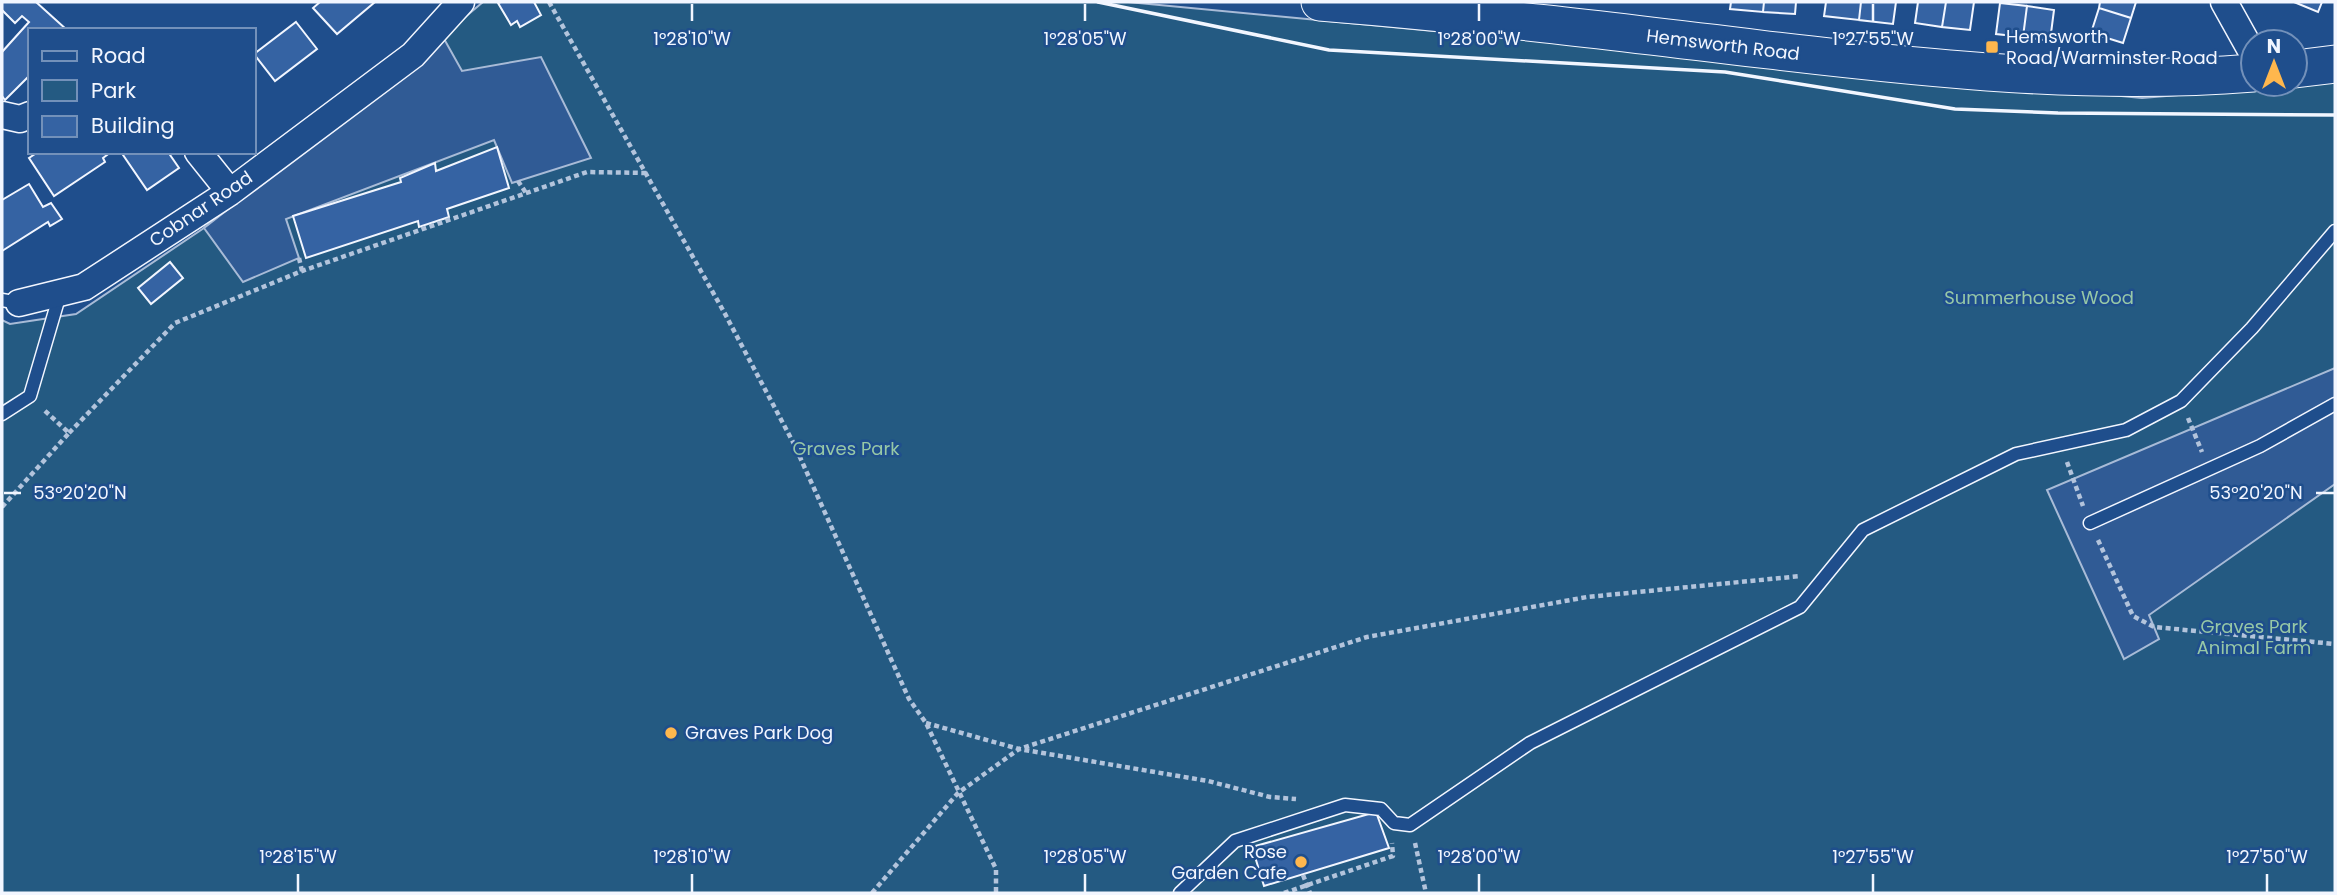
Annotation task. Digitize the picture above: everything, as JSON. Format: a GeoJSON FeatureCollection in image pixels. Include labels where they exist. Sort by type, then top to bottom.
{"type":"FeatureCollection","features":[{"type":"Feature","properties":{"kind":"street","name":"Cobnar Road"},"geometry":{"type":"LineString","coordinates":[[10,301],[84,287],[230,192],[416,59],[461,2]]}},
{"type":"Feature","properties":{"kind":"street","name":"Hemsworth Road"},"geometry":{"type":"LineString","coordinates":[[1321,2],[1431,6],[1892,64],[1978,72],[2132,78],[2239,74]]}},
{"type":"Feature","properties":{"kind":"street"},"geometry":{"type":"LineString","coordinates":[[2224,2],[2239,29]]}},
{"type":"Feature","properties":{"kind":"street"},"geometry":{"type":"LineString","coordinates":[[2309,67],[2335,64]]}},
{"type":"Feature","properties":{"kind":"street"},"geometry":{"type":"LineString","coordinates":[[2,115],[20,119],[28,116]]}},
{"type":"Feature","properties":{"kind":"street"},"geometry":{"type":"LineString","coordinates":[[200,154],[230,192]]}},
{"type":"Feature","properties":{"kind":"lane"},"geometry":{"type":"LineString","coordinates":[[1180,893],[1235,841],[1345,805],[1381,808],[1394,823],[1410,825],[1530,743],[1800,607],[1863,530],[2017,454],[2126,430],[2181,401],[2279,298],[2335,231]]}},
{"type":"Feature","properties":{"kind":"lane"},"geometry":{"type":"LineString","coordinates":[[2,414],[30,396],[60,293]]}},
{"type":"Feature","properties":{"kind":"lane"},"geometry":{"type":"LineString","coordinates":[[2090,523],[2260,446],[2335,404]]}},
{"type":"Feature","properties":{"kind":"path"},"geometry":{"type":"LineString","coordinates":[[549,2],[647,173],[794,444],[909,699],[926,723],[996,869],[996,893]]}},
{"type":"Feature","properties":{"kind":"path"},"geometry":{"type":"LineString","coordinates":[[2,507],[175,323],[303,271],[587,172],[647,173]]}},
{"type":"Feature","properties":{"kind":"path"},"geometry":{"type":"LineString","coordinates":[[518,181],[526,193]]}},
{"type":"Feature","properties":{"kind":"path"},"geometry":{"type":"LineString","coordinates":[[299,258],[303,271]]}},
{"type":"Feature","properties":{"kind":"path"},"geometry":{"type":"LineString","coordinates":[[30,396],[69,433]]}},
{"type":"Feature","properties":{"kind":"path"},"geometry":{"type":"LineString","coordinates":[[2181,401],[2209,469]]}},
{"type":"Feature","properties":{"kind":"path"},"geometry":{"type":"LineString","coordinates":[[872,893],[958,793],[1019,749],[1367,637],[1587,597],[1826,573]]}},
{"type":"Feature","properties":{"kind":"path"},"geometry":{"type":"LineString","coordinates":[[2154,627],[2335,644]]}},
{"type":"Feature","properties":{"kind":"path"},"geometry":{"type":"LineString","coordinates":[[926,723],[1019,749],[1208,781],[1270,797],[1330,801],[1345,805]]}},
{"type":"Feature","properties":{"kind":"path"},"geometry":{"type":"LineString","coordinates":[[1284,893],[1393,856],[1391,836],[1394,823]]}},
{"type":"Feature","properties":{"kind":"path"},"geometry":{"type":"LineString","coordinates":[[1410,825],[1426,893]]}},
{"type":"Feature","properties":{"kind":"path"},"geometry":{"type":"LineString","coordinates":[[1303,875],[1310,893]]}},
{"type":"Feature","properties":{"kind":"green space","name":"Graves Park"},"geometry":{"type":"Polygon","coordinates":[[[483,2],[1128,2],[2142,98],[2239,90],[2239,98],[2309,98],[2309,84],[2335,82],[2335,893],[2,893],[2,320],[10,324],[76,314],[204,228],[343,120],[483,2]]]}},
{"type":"Feature","properties":{"kind":"shaded area"},"geometry":{"type":"Polygon","coordinates":[[[443,37],[462,71],[541,57],[591,158],[512,183],[494,140],[286,219],[299,258],[243,282],[204,228],[343,120],[443,37]]]}},
{"type":"Feature","properties":{"kind":"shaded area"},"geometry":{"type":"Polygon","coordinates":[[[2335,368],[2335,484],[2149,615],[2159,639],[2124,659],[2047,490],[2335,368]]]}},
{"type":"Feature","properties":{"kind":"building"},"geometry":{"type":"Polygon","coordinates":[[[2,2],[36,2],[65,28],[28,28],[28,77],[5,100],[2,96],[2,52],[29,22],[22,16],[15,23],[2,10],[2,2]]]}},
{"type":"Feature","properties":{"kind":"building"},"geometry":{"type":"Polygon","coordinates":[[[320,2],[375,2],[337,34],[313,8],[320,2]]]}},
{"type":"Feature","properties":{"kind":"building"},"geometry":{"type":"Polygon","coordinates":[[[534,2],[541,15],[520,27],[517,21],[511,25],[498,3],[534,2]]]}},
{"type":"Feature","properties":{"kind":"building"},"geometry":{"type":"Polygon","coordinates":[[[1731,2],[1764,2],[1763,12],[1730,9],[1731,2]]]}},
{"type":"Feature","properties":{"kind":"building"},"geometry":{"type":"Polygon","coordinates":[[[1764,2],[1796,2],[1795,14],[1763,12],[1764,2]]]}},
{"type":"Feature","properties":{"kind":"building"},"geometry":{"type":"Polygon","coordinates":[[[1826,2],[1861,2],[1859,20],[1824,16],[1826,2]]]}},
{"type":"Feature","properties":{"kind":"building"},"geometry":{"type":"Polygon","coordinates":[[[1861,2],[1896,2],[1893,24],[1859,20],[1861,2]]]}},
{"type":"Feature","properties":{"kind":"building"},"geometry":{"type":"Polygon","coordinates":[[[1918,2],[1946,2],[1942,27],[1915,23],[1918,2]]]}},
{"type":"Feature","properties":{"kind":"building"},"geometry":{"type":"Polygon","coordinates":[[[1946,2],[1974,2],[1970,30],[1942,27],[1946,2]]]}},
{"type":"Feature","properties":{"kind":"building"},"geometry":{"type":"Polygon","coordinates":[[[2100,2],[2136,2],[2131,18],[2099,8],[2100,2]]]}},
{"type":"Feature","properties":{"kind":"building"},"geometry":{"type":"Polygon","coordinates":[[[2294,2],[2322,2],[2318,12],[2294,2]]]}},
{"type":"Feature","properties":{"kind":"building"},"geometry":{"type":"Polygon","coordinates":[[[2000,3],[2027,6],[2023,37],[1996,34],[2000,3]]]}},
{"type":"Feature","properties":{"kind":"building"},"geometry":{"type":"Polygon","coordinates":[[[2027,6],[2054,10],[2050,41],[2023,37],[2027,6]]]}},
{"type":"Feature","properties":{"kind":"building"},"geometry":{"type":"Polygon","coordinates":[[[2099,8],[2131,18],[2123,43],[2091,33],[2099,8]]]}},
{"type":"Feature","properties":{"kind":"building"},"geometry":{"type":"Polygon","coordinates":[[[296,22],[317,49],[275,81],[256,57],[256,52],[296,22]]]}},
{"type":"Feature","properties":{"kind":"building"},"geometry":{"type":"Polygon","coordinates":[[[497,147],[509,188],[447,209],[449,217],[419,227],[418,221],[306,258],[293,216],[401,182],[400,178],[435,163],[436,171],[497,147]]]}},
{"type":"Feature","properties":{"kind":"building"},"geometry":{"type":"Polygon","coordinates":[[[35,154],[108,154],[103,158],[105,162],[54,196],[29,158],[35,154]]]}},
{"type":"Feature","properties":{"kind":"building"},"geometry":{"type":"Polygon","coordinates":[[[122,154],[169,154],[179,168],[147,190],[122,154]]]}},
{"type":"Feature","properties":{"kind":"building"},"geometry":{"type":"Polygon","coordinates":[[[29,184],[43,207],[51,203],[62,219],[50,226],[48,222],[2,251],[2,200],[29,184]]]}},
{"type":"Feature","properties":{"kind":"building"},"geometry":{"type":"Polygon","coordinates":[[[170,262],[183,278],[151,304],[138,288],[170,262]]]}},
{"type":"Feature","properties":{"kind":"building","name":"Rose Garden Cafe"},"geometry":{"type":"Polygon","coordinates":[[[1376,812],[1389,848],[1264,886],[1252,847],[1376,812]]]}},
{"type":"Feature","properties":{"kind":"wall"},"geometry":{"type":"LineString","coordinates":[[1098,2],[1329,50],[1725,72],[1955,109],[2058,113],[2335,115]]}},
{"type":"Feature","properties":{"kind":"place","name":"Hemsworth Road/Warminster Road"},"geometry":{"type":"Point","coordinates":[1992,47]}},
{"type":"Feature","properties":{"kind":"place","name":"Graves Park Dog"},"geometry":{"type":"Point","coordinates":[671,733]}},
{"type":"Feature","properties":{"kind":"place","name":"Rose Garden Cafe"},"geometry":{"type":"Point","coordinates":[1301,862]}},
{"type":"Feature","properties":{"kind":"park label","name":"Summerhouse Wood"},"geometry":{"type":"Point","coordinates":[2039,298]}},
{"type":"Feature","properties":{"kind":"park label","name":"Graves Park Animal Farm"},"geometry":{"type":"Point","coordinates":[2254,637]}}]}
